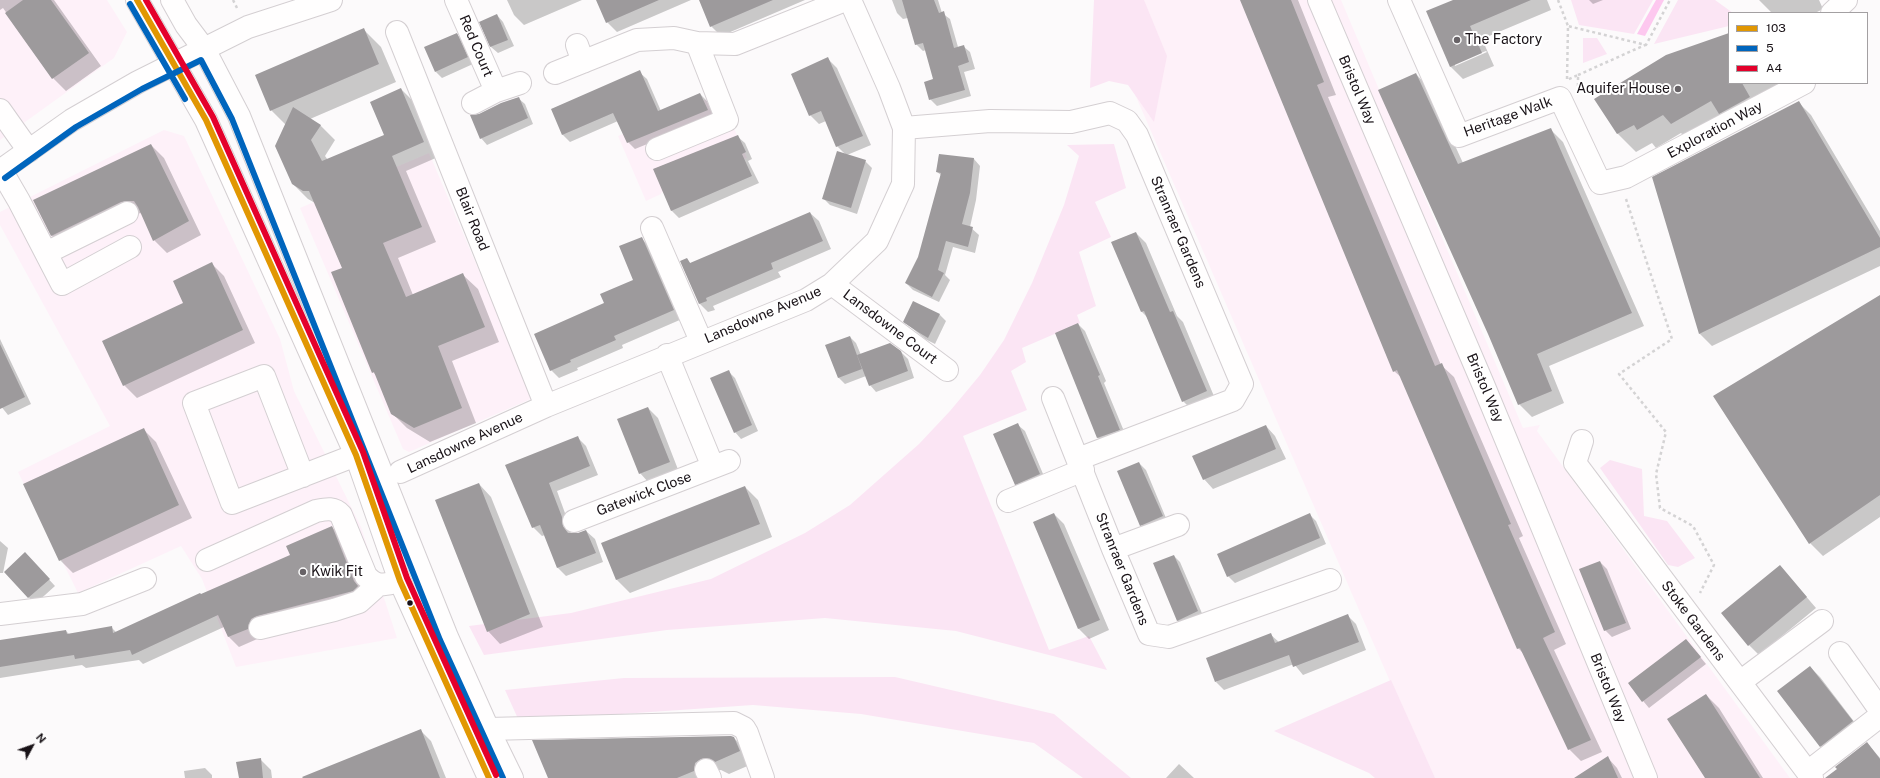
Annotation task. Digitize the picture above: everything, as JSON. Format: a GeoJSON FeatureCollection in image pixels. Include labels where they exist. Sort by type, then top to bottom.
{"type":"FeatureCollection","features":[{"type":"Feature","properties":{"kind":"street"},"geometry":{"type":"LineString","coordinates":[[137,0],[206,120],[356,455],[400,581],[438,642],[487,726],[512,778]]}},
{"type":"Feature","properties":{"kind":"street"},"geometry":{"type":"LineString","coordinates":[[172,0],[186,25],[204,49],[239,116],[393,475],[438,642],[463,724],[489,778]]}},
{"type":"Feature","properties":{"kind":"street"},"geometry":{"type":"LineString","coordinates":[[130,247],[62,284],[19,201],[0,171],[72,120],[138,82],[248,27],[331,0]]}},
{"type":"Feature","properties":{"kind":"street","name":"Red Court"},"geometry":{"type":"LineString","coordinates":[[456,0],[496,91]]}},
{"type":"Feature","properties":{"kind":"street"},"geometry":{"type":"LineString","coordinates":[[555,73],[580,53],[637,40],[674,38],[697,43],[735,44],[845,0]]}},
{"type":"Feature","properties":{"kind":"street","name":"Lansdowne Avenue"},"geometry":{"type":"LineString","coordinates":[[393,475],[546,406],[667,355],[806,300],[832,284],[877,241],[903,184],[904,128],[889,88],[850,0]]}},
{"type":"Feature","properties":{"kind":"street","name":"Bristol Way"},"geometry":{"type":"LineString","coordinates":[[1319,0],[1483,384],[1646,778]]}},
{"type":"Feature","properties":{"kind":"street","name":"Heritage Walk"},"geometry":{"type":"LineString","coordinates":[[1399,0],[1460,136],[1560,98],[1600,183],[1620,178]]}},
{"type":"Feature","properties":{"kind":"street"},"geometry":{"type":"LineString","coordinates":[[1833,12],[1846,0]]}},
{"type":"Feature","properties":{"kind":"street","name":"Blair Road"},"geometry":{"type":"LineString","coordinates":[[397,32],[546,406]]}},
{"type":"Feature","properties":{"kind":"street"},"geometry":{"type":"LineString","coordinates":[[657,148],[727,120],[726,108],[697,43]]}},
{"type":"Feature","properties":{"kind":"street","name":"Red Court"},"geometry":{"type":"LineString","coordinates":[[473,103],[496,91],[520,83]]}},
{"type":"Feature","properties":{"kind":"street","name":"Exploration Way"},"geometry":{"type":"LineString","coordinates":[[1620,178],[1802,84]]}},
{"type":"Feature","properties":{"kind":"street"},"geometry":{"type":"LineString","coordinates":[[0,110],[29,151]]}},
{"type":"Feature","properties":{"kind":"street","name":"Stranraer Gardens"},"geometry":{"type":"LineString","coordinates":[[904,128],[990,121],[1071,122],[1110,113],[1127,121],[1137,135],[1242,384],[1232,400],[1081,465]]}},
{"type":"Feature","properties":{"kind":"street"},"geometry":{"type":"LineString","coordinates":[[46,253],[127,213]]}},
{"type":"Feature","properties":{"kind":"street"},"geometry":{"type":"LineString","coordinates":[[652,228],[701,342]]}},
{"type":"Feature","properties":{"kind":"street","name":"Lansdowne Court"},"geometry":{"type":"LineString","coordinates":[[832,284],[947,370]]}},
{"type":"Feature","properties":{"kind":"street","name":"Gatewick Close"},"geometry":{"type":"LineString","coordinates":[[574,521],[721,464],[667,355]]}},
{"type":"Feature","properties":{"kind":"street"},"geometry":{"type":"LineString","coordinates":[[303,476],[264,376],[194,403],[232,503],[303,476],[356,455]]}},
{"type":"Feature","properties":{"kind":"street","name":"Stranraer Gardens"},"geometry":{"type":"LineString","coordinates":[[1052,398],[1081,465],[1113,549],[1149,634],[1169,637],[1330,580]]}},
{"type":"Feature","properties":{"kind":"street","name":"Stoke Gardens"},"geometry":{"type":"LineString","coordinates":[[1582,442],[1575,463],[1810,775]]}},
{"type":"Feature","properties":{"kind":"street"},"geometry":{"type":"LineString","coordinates":[[1008,501],[1081,465]]}},
{"type":"Feature","properties":{"kind":"street"},"geometry":{"type":"LineString","coordinates":[[207,560],[316,511],[330,509],[337,511],[341,515],[366,576],[378,585]]}},
{"type":"Feature","properties":{"kind":"street"},"geometry":{"type":"LineString","coordinates":[[1113,549],[1178,525]]}},
{"type":"Feature","properties":{"kind":"street"},"geometry":{"type":"LineString","coordinates":[[0,614],[82,604],[144,579]]}},
{"type":"Feature","properties":{"kind":"street"},"geometry":{"type":"LineString","coordinates":[[260,628],[334,610],[359,602],[378,585],[400,581]]}},
{"type":"Feature","properties":{"kind":"street"},"geometry":{"type":"LineString","coordinates":[[1740,682],[1822,621]]}},
{"type":"Feature","properties":{"kind":"street"},"geometry":{"type":"LineString","coordinates":[[1840,653],[1880,710]]}},
{"type":"Feature","properties":{"kind":"street"},"geometry":{"type":"LineString","coordinates":[[1810,775],[1880,716]]}},
{"type":"Feature","properties":{"kind":"street"},"geometry":{"type":"LineString","coordinates":[[487,726],[734,723],[744,728],[747,732],[762,778]]}},
{"type":"Feature","properties":{"kind":"path"},"geometry":{"type":"LineString","coordinates":[[1558,0],[1568,26],[1567,80],[1646,44],[1670,0]]}},
{"type":"Feature","properties":{"kind":"path"},"geometry":{"type":"LineString","coordinates":[[1568,26],[1646,44]]}},
{"type":"Feature","properties":{"kind":"path"},"geometry":{"type":"LineString","coordinates":[[1578,75],[1578,91]]}},
{"type":"Feature","properties":{"kind":"path"},"geometry":{"type":"LineString","coordinates":[[1620,178],[1672,338],[1619,374],[1666,432],[1656,474],[1660,508],[1693,526],[1714,565],[1688,615]]}},
{"type":"Feature","properties":{"kind":"shaded area"},"geometry":{"type":"Polygon","coordinates":[[[0,0],[107,0],[127,32],[114,58],[0,140],[0,0]]]}},
{"type":"Feature","properties":{"kind":"shaded area"},"geometry":{"type":"Polygon","coordinates":[[[1094,0],[1341,0],[1523,428],[1540,425],[1537,431],[1790,778],[1432,778],[1094,0]]]}},
{"type":"Feature","properties":{"kind":"shaded area"},"geometry":{"type":"Polygon","coordinates":[[[1094,0],[1144,0],[1167,56],[1154,122],[1128,85],[1109,81],[1090,88],[1094,0]]]}},
{"type":"Feature","properties":{"kind":"shaded area"},"geometry":{"type":"Polygon","coordinates":[[[1571,0],[1653,0],[1634,34],[1579,25],[1571,0]]]}},
{"type":"Feature","properties":{"kind":"shaded area"},"geometry":{"type":"Polygon","coordinates":[[[1656,0],[1664,0],[1645,36],[1637,34],[1656,0]]]}},
{"type":"Feature","properties":{"kind":"shaded area"},"geometry":{"type":"Polygon","coordinates":[[[1678,0],[1715,0],[1732,12],[1728,12],[1728,26],[1654,44],[1678,0]]]}},
{"type":"Feature","properties":{"kind":"shaded area"},"geometry":{"type":"Polygon","coordinates":[[[1583,38],[1597,38],[1607,54],[1583,63],[1583,38]]]}},
{"type":"Feature","properties":{"kind":"shaded area"},"geometry":{"type":"Polygon","coordinates":[[[719,94],[747,158],[661,193],[646,201],[618,136],[719,94]]]}},
{"type":"Feature","properties":{"kind":"shaded area"},"geometry":{"type":"Polygon","coordinates":[[[164,130],[184,136],[280,339],[294,391],[361,527],[397,638],[236,667],[202,579],[181,546],[78,593],[18,472],[110,426],[0,225],[0,212],[164,130]]]}},
{"type":"Feature","properties":{"kind":"shaded area"},"geometry":{"type":"Polygon","coordinates":[[[1114,144],[1126,188],[1095,202],[1111,237],[1079,252],[1096,306],[1077,315],[1080,323],[1022,348],[1026,362],[1011,371],[1027,410],[963,436],[1049,650],[1089,636],[1107,670],[956,631],[825,618],[667,630],[484,655],[469,626],[571,613],[711,579],[805,533],[850,505],[919,444],[950,411],[980,375],[1004,340],[1032,283],[1064,205],[1079,156],[1067,145],[1114,144]]]}},
{"type":"Feature","properties":{"kind":"shaded area"},"geometry":{"type":"Polygon","coordinates":[[[429,153],[533,398],[409,452],[403,449],[300,208],[429,153]]]}},
{"type":"Feature","properties":{"kind":"shaded area"},"geometry":{"type":"Polygon","coordinates":[[[1610,460],[1642,469],[1644,516],[1667,521],[1695,558],[1678,567],[1668,565],[1600,468],[1610,460]]]}},
{"type":"Feature","properties":{"kind":"shaded area"},"geometry":{"type":"Polygon","coordinates":[[[895,677],[1054,714],[1131,778],[1083,778],[1034,743],[861,714],[753,705],[519,721],[505,690],[624,678],[895,677]]]}},
{"type":"Feature","properties":{"kind":"shaded area"},"geometry":{"type":"Polygon","coordinates":[[[1391,680],[1435,778],[1375,778],[1369,773],[1274,731],[1391,680]]]}},
{"type":"Feature","properties":{"kind":"building"},"geometry":{"type":"Polygon","coordinates":[[[23,0],[51,0],[89,53],[52,79],[5,13],[23,0]]]}},
{"type":"Feature","properties":{"kind":"building"},"geometry":{"type":"Polygon","coordinates":[[[596,0],[659,0],[606,23],[596,0]]]}},
{"type":"Feature","properties":{"kind":"building"},"geometry":{"type":"Polygon","coordinates":[[[699,0],[773,0],[710,27],[699,0]]]}},
{"type":"Feature","properties":{"kind":"building"},"geometry":{"type":"Polygon","coordinates":[[[902,0],[934,0],[939,13],[944,11],[954,48],[964,45],[969,62],[958,66],[965,90],[929,100],[924,82],[933,79],[923,43],[915,45],[902,0]]]}},
{"type":"Feature","properties":{"kind":"building"},"geometry":{"type":"Polygon","coordinates":[[[1240,0],[1291,0],[1324,82],[1317,85],[1435,366],[1442,363],[1511,524],[1508,525],[1555,632],[1543,638],[1591,740],[1568,750],[1520,648],[1517,649],[1397,370],[1393,372],[1240,0]]]}},
{"type":"Feature","properties":{"kind":"building","name":"The Factory"},"geometry":{"type":"Polygon","coordinates":[[[1453,0],[1531,0],[1470,26],[1482,53],[1450,67],[1426,11],[1453,0]]]}},
{"type":"Feature","properties":{"kind":"building"},"geometry":{"type":"Polygon","coordinates":[[[497,14],[508,40],[490,47],[479,22],[497,14]]]}},
{"type":"Feature","properties":{"kind":"building"},"geometry":{"type":"Polygon","coordinates":[[[364,28],[379,64],[270,111],[255,75],[364,28]]]}},
{"type":"Feature","properties":{"kind":"building"},"geometry":{"type":"Polygon","coordinates":[[[457,33],[468,57],[435,72],[424,47],[457,33]]]}},
{"type":"Feature","properties":{"kind":"building","name":"Aquifer House"},"geometry":{"type":"Polygon","coordinates":[[[1728,33],[1728,84],[1743,84],[1750,97],[1719,114],[1711,101],[1671,124],[1663,115],[1637,130],[1634,125],[1617,134],[1594,99],[1666,55],[1728,33]]]}},
{"type":"Feature","properties":{"kind":"building"},"geometry":{"type":"Polygon","coordinates":[[[828,57],[863,136],[836,147],[821,111],[809,116],[791,74],[828,57]]]}},
{"type":"Feature","properties":{"kind":"building"},"geometry":{"type":"Polygon","coordinates":[[[640,70],[658,111],[700,93],[708,110],[627,143],[613,113],[562,135],[551,109],[640,70]]]}},
{"type":"Feature","properties":{"kind":"building"},"geometry":{"type":"Polygon","coordinates":[[[1416,73],[1458,164],[1551,128],[1632,313],[1537,354],[1552,391],[1518,405],[1488,334],[1378,90],[1416,73]]]}},
{"type":"Feature","properties":{"kind":"building"},"geometry":{"type":"Polygon","coordinates":[[[401,88],[424,142],[392,156],[422,227],[383,243],[406,297],[463,273],[485,327],[438,346],[462,408],[414,428],[391,414],[374,372],[372,373],[331,272],[342,268],[309,191],[303,191],[292,184],[275,146],[293,107],[321,125],[311,140],[322,161],[384,135],[370,102],[401,88]]]}},
{"type":"Feature","properties":{"kind":"building"},"geometry":{"type":"Polygon","coordinates":[[[519,97],[528,118],[480,139],[470,115],[479,114],[501,103],[519,97]]]}},
{"type":"Feature","properties":{"kind":"building"},"geometry":{"type":"Polygon","coordinates":[[[1799,101],[1880,238],[1880,247],[1699,334],[1652,177],[1799,101]]]}},
{"type":"Feature","properties":{"kind":"building"},"geometry":{"type":"Polygon","coordinates":[[[738,135],[746,152],[742,154],[752,176],[671,211],[653,169],[738,135]]]}},
{"type":"Feature","properties":{"kind":"building"},"geometry":{"type":"Polygon","coordinates":[[[151,144],[189,221],[153,241],[138,207],[134,201],[127,201],[121,202],[51,236],[33,200],[151,144]]]}},
{"type":"Feature","properties":{"kind":"building"},"geometry":{"type":"Polygon","coordinates":[[[837,151],[866,160],[851,208],[822,199],[837,151]]]}},
{"type":"Feature","properties":{"kind":"building"},"geometry":{"type":"Polygon","coordinates":[[[939,154],[974,158],[970,193],[962,224],[973,227],[968,247],[946,241],[938,270],[944,273],[932,297],[905,283],[918,257],[941,173],[936,172],[939,154]]]}},
{"type":"Feature","properties":{"kind":"building"},"geometry":{"type":"Polygon","coordinates":[[[810,212],[823,241],[771,263],[773,269],[706,298],[707,301],[699,304],[680,261],[687,258],[690,263],[810,212]]]}},
{"type":"Feature","properties":{"kind":"building"},"geometry":{"type":"Polygon","coordinates":[[[1136,232],[1170,312],[1173,311],[1207,391],[1182,402],[1144,311],[1141,312],[1111,242],[1136,232]]]}},
{"type":"Feature","properties":{"kind":"building"},"geometry":{"type":"Polygon","coordinates":[[[642,237],[674,310],[614,336],[616,340],[570,360],[571,362],[550,371],[534,334],[604,303],[600,294],[633,280],[619,246],[642,237]]]}},
{"type":"Feature","properties":{"kind":"building"},"geometry":{"type":"Polygon","coordinates":[[[212,262],[243,330],[123,386],[102,341],[183,303],[173,281],[212,262]]]}},
{"type":"Feature","properties":{"kind":"building"},"geometry":{"type":"Polygon","coordinates":[[[1880,295],[1880,495],[1809,544],[1713,396],[1880,295]]]}},
{"type":"Feature","properties":{"kind":"building"},"geometry":{"type":"Polygon","coordinates":[[[913,301],[940,314],[928,338],[903,322],[913,301]]]}},
{"type":"Feature","properties":{"kind":"building"},"geometry":{"type":"Polygon","coordinates":[[[1078,323],[1100,375],[1098,376],[1120,430],[1097,438],[1055,333],[1078,323]]]}},
{"type":"Feature","properties":{"kind":"building"},"geometry":{"type":"Polygon","coordinates":[[[850,336],[862,369],[838,378],[825,345],[850,336]]]}},
{"type":"Feature","properties":{"kind":"building"},"geometry":{"type":"Polygon","coordinates":[[[890,343],[901,351],[908,371],[869,386],[857,355],[890,343]]]}},
{"type":"Feature","properties":{"kind":"building"},"geometry":{"type":"Polygon","coordinates":[[[0,344],[25,397],[0,409],[0,344]]]}},
{"type":"Feature","properties":{"kind":"building"},"geometry":{"type":"Polygon","coordinates":[[[729,370],[752,425],[734,433],[710,378],[729,370]]]}},
{"type":"Feature","properties":{"kind":"building"},"geometry":{"type":"Polygon","coordinates":[[[648,407],[670,462],[639,474],[617,419],[648,407]]]}},
{"type":"Feature","properties":{"kind":"building"},"geometry":{"type":"Polygon","coordinates":[[[1018,423],[1040,474],[1015,485],[993,434],[1018,423]]]}},
{"type":"Feature","properties":{"kind":"building"},"geometry":{"type":"Polygon","coordinates":[[[1266,425],[1276,449],[1203,480],[1192,456],[1266,425]]]}},
{"type":"Feature","properties":{"kind":"building"},"geometry":{"type":"Polygon","coordinates":[[[144,428],[179,505],[59,561],[23,484],[144,428]]]}},
{"type":"Feature","properties":{"kind":"building"},"geometry":{"type":"Polygon","coordinates":[[[578,436],[590,466],[549,483],[562,517],[563,526],[568,533],[578,533],[586,530],[596,553],[557,568],[540,525],[532,528],[505,465],[578,436]]]}},
{"type":"Feature","properties":{"kind":"building"},"geometry":{"type":"Polygon","coordinates":[[[1139,462],[1163,516],[1140,526],[1117,471],[1139,462]]]}},
{"type":"Feature","properties":{"kind":"building"},"geometry":{"type":"Polygon","coordinates":[[[479,483],[530,614],[487,632],[435,500],[479,483]]]}},
{"type":"Feature","properties":{"kind":"building"},"geometry":{"type":"Polygon","coordinates":[[[745,486],[760,524],[616,580],[601,543],[745,486]]]}},
{"type":"Feature","properties":{"kind":"building"},"geometry":{"type":"Polygon","coordinates":[[[1054,513],[1100,620],[1078,629],[1033,522],[1054,513]]]}},
{"type":"Feature","properties":{"kind":"building"},"geometry":{"type":"Polygon","coordinates":[[[1310,513],[1320,538],[1227,577],[1217,554],[1310,513]]]}},
{"type":"Feature","properties":{"kind":"building"},"geometry":{"type":"Polygon","coordinates":[[[332,526],[354,581],[358,586],[353,591],[257,616],[251,619],[248,629],[228,637],[218,615],[132,655],[130,650],[75,659],[74,655],[0,667],[0,640],[66,630],[67,634],[112,626],[113,633],[200,593],[201,594],[290,555],[286,546],[332,526]]]}},
{"type":"Feature","properties":{"kind":"building"},"geometry":{"type":"Polygon","coordinates":[[[25,552],[50,579],[28,598],[4,572],[25,552]]]}},
{"type":"Feature","properties":{"kind":"building"},"geometry":{"type":"Polygon","coordinates":[[[1174,555],[1198,611],[1177,621],[1153,563],[1174,555]]]}},
{"type":"Feature","properties":{"kind":"building"},"geometry":{"type":"Polygon","coordinates":[[[1600,561],[1626,623],[1604,631],[1579,569],[1600,561]]]}},
{"type":"Feature","properties":{"kind":"building"},"geometry":{"type":"Polygon","coordinates":[[[1780,565],[1807,597],[1748,646],[1721,613],[1780,565]]]}},
{"type":"Feature","properties":{"kind":"building"},"geometry":{"type":"Polygon","coordinates":[[[1348,614],[1359,642],[1293,667],[1289,655],[1215,682],[1206,658],[1271,633],[1275,643],[1348,614]]]}},
{"type":"Feature","properties":{"kind":"building"},"geometry":{"type":"Polygon","coordinates":[[[1686,639],[1701,657],[1642,702],[1628,683],[1686,639]]]}},
{"type":"Feature","properties":{"kind":"building"},"geometry":{"type":"Polygon","coordinates":[[[1810,666],[1853,721],[1820,747],[1777,691],[1810,666]]]}},
{"type":"Feature","properties":{"kind":"building"},"geometry":{"type":"Polygon","coordinates":[[[1706,694],[1760,778],[1705,778],[1667,719],[1706,694]]]}},
{"type":"Feature","properties":{"kind":"building"},"geometry":{"type":"Polygon","coordinates":[[[421,729],[440,778],[302,777],[421,729]]]}},
{"type":"Feature","properties":{"kind":"building"},"geometry":{"type":"Polygon","coordinates":[[[734,737],[740,751],[715,762],[707,758],[701,759],[695,763],[694,771],[677,778],[548,778],[532,740],[734,737]]]}},
{"type":"Feature","properties":{"kind":"building"},"geometry":{"type":"Polygon","coordinates":[[[1867,742],[1880,759],[1880,778],[1825,778],[1837,769],[1835,767],[1867,742]]]}},
{"type":"Feature","properties":{"kind":"building"},"geometry":{"type":"Polygon","coordinates":[[[1608,756],[1618,778],[1574,778],[1608,756]]]}},
{"type":"Feature","properties":{"kind":"building"},"geometry":{"type":"Polygon","coordinates":[[[261,758],[263,778],[239,778],[236,762],[261,758]]]}},
{"type":"Feature","properties":{"kind":"transit line","name":"103"},"geometry":{"type":"LineString","coordinates":[[137,0],[206,120],[356,455],[400,581],[489,778]]}},
{"type":"Feature","properties":{"kind":"transit line","name":"A4"},"geometry":{"type":"LineString","coordinates":[[146,0],[213,117],[363,452],[407,578],[496,775]]}},
{"type":"Feature","properties":{"kind":"transit line","name":"5"},"geometry":{"type":"LineString","coordinates":[[130,4],[185,99]]}},
{"type":"Feature","properties":{"kind":"transit line","name":"5"},"geometry":{"type":"LineString","coordinates":[[5,178],[76,127],[142,89],[201,60],[232,119],[440,640],[503,778]]}},
{"type":"Feature","properties":{"kind":"place","name":"The Factory"},"geometry":{"type":"Point","coordinates":[1457,40]}},
{"type":"Feature","properties":{"kind":"place","name":"Aquifer House"},"geometry":{"type":"Point","coordinates":[1678,89]}},
{"type":"Feature","properties":{"kind":"place","name":"Kwik Fit"},"geometry":{"type":"Point","coordinates":[303,572]}}]}
